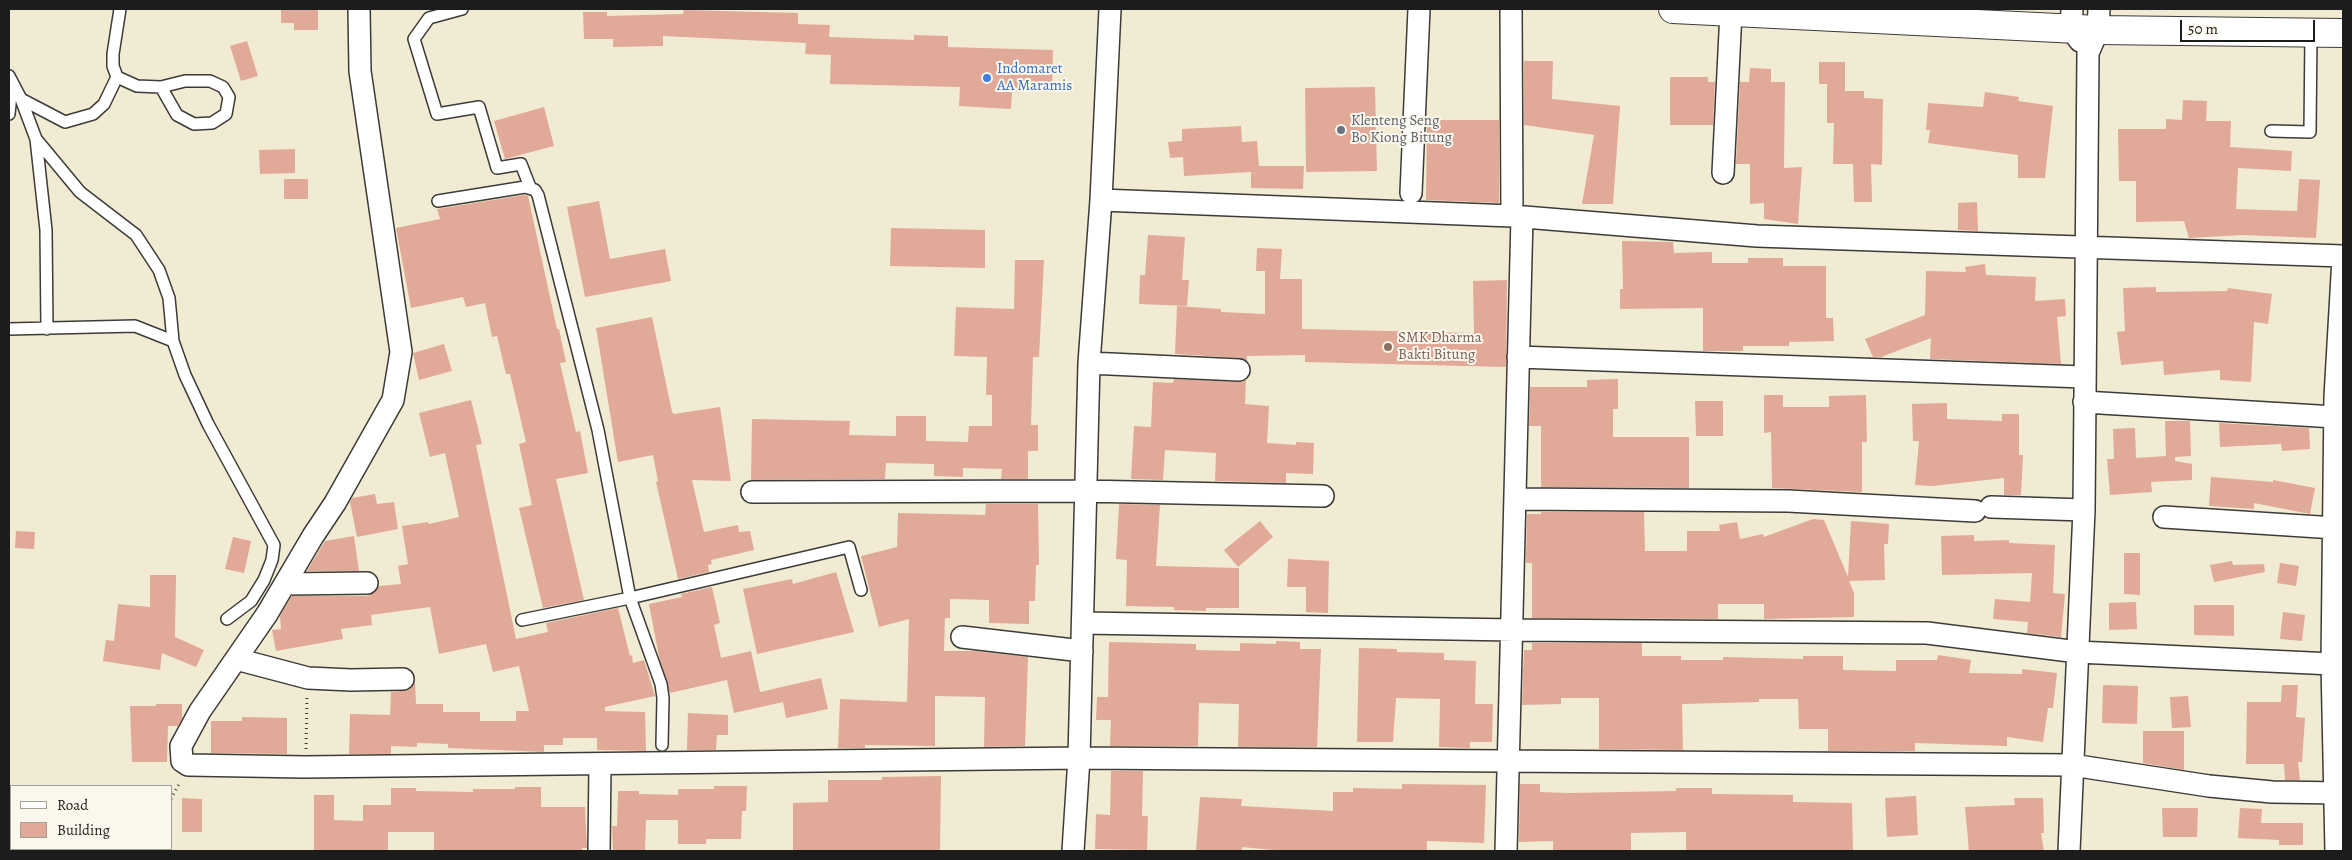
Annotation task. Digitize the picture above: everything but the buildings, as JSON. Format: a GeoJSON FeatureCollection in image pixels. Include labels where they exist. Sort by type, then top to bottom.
{"type":"FeatureCollection","features":[{"type":"Feature","properties":{"kind":"street"},"geometry":{"type":"LineString","coordinates":[[359,9],[360,71],[401,352],[393,400],[334,503],[284,584],[236,660],[200,711],[181,746],[182,761],[188,765],[306,767],[1078,758],[1507,763],[2072,765],[2210,786],[2272,792],[2338,793]]}},
{"type":"Feature","properties":{"kind":"street"},"geometry":{"type":"LineString","coordinates":[[1073,851],[1083,623],[1084,491],[1089,363],[1101,200],[1110,9]]}},
{"type":"Feature","properties":{"kind":"street"},"geometry":{"type":"LineString","coordinates":[[1411,193],[1419,9]]}},
{"type":"Feature","properties":{"kind":"street"},"geometry":{"type":"LineString","coordinates":[[1506,851],[1507,763],[1514,630],[1514,499],[1518,357],[1517,217],[1511,9]]}},
{"type":"Feature","properties":{"kind":"street"},"geometry":{"type":"LineString","coordinates":[[1673,9],[2086,26],[2343,33]]}},
{"type":"Feature","properties":{"kind":"street"},"geometry":{"type":"LineString","coordinates":[[1723,173],[1731,12]]}},
{"type":"Feature","properties":{"kind":"street"},"geometry":{"type":"LineString","coordinates":[[2069,851],[2084,510],[2086,26]]}},
{"type":"Feature","properties":{"kind":"street"},"geometry":{"type":"LineString","coordinates":[[1101,200],[1517,217],[1757,236],[2343,257],[2332,664],[2337,686],[2338,793],[2336,851]]}},
{"type":"Feature","properties":{"kind":"street"},"geometry":{"type":"LineString","coordinates":[[1518,357],[2084,377]]}},
{"type":"Feature","properties":{"kind":"street"},"geometry":{"type":"LineString","coordinates":[[1089,363],[1239,370]]}},
{"type":"Feature","properties":{"kind":"street"},"geometry":{"type":"LineString","coordinates":[[2084,402],[2338,404]]}},
{"type":"Feature","properties":{"kind":"street"},"geometry":{"type":"LineString","coordinates":[[752,492],[1084,491],[1323,496]]}},
{"type":"Feature","properties":{"kind":"street"},"geometry":{"type":"LineString","coordinates":[[1514,499],[1788,501],[1983,509],[2084,510]]}},
{"type":"Feature","properties":{"kind":"street"},"geometry":{"type":"LineString","coordinates":[[2164,517],[2335,528]]}},
{"type":"Feature","properties":{"kind":"street"},"geometry":{"type":"LineString","coordinates":[[284,584],[367,583]]}},
{"type":"Feature","properties":{"kind":"street"},"geometry":{"type":"LineString","coordinates":[[1083,623],[1514,630],[1927,633],[2078,652],[2332,664]]}},
{"type":"Feature","properties":{"kind":"street"},"geometry":{"type":"LineString","coordinates":[[962,637],[1082,651]]}},
{"type":"Feature","properties":{"kind":"street"},"geometry":{"type":"LineString","coordinates":[[236,660],[308,678],[352,680],[404,679]]}},
{"type":"Feature","properties":{"kind":"street"},"geometry":{"type":"LineString","coordinates":[[600,764],[600,851]]}},
{"type":"Feature","properties":{"kind":"lane"},"geometry":{"type":"LineString","coordinates":[[120,9],[113,54],[113,66],[118,77],[137,86],[161,87],[185,81],[210,81],[223,87],[228,97],[226,114],[212,123],[194,124],[177,115],[161,87]]}},
{"type":"Feature","properties":{"kind":"lane"},"geometry":{"type":"LineString","coordinates":[[462,9],[429,18],[414,39],[437,114],[479,107],[497,168],[521,164],[530,187],[538,195],[598,430],[630,598],[661,684],[663,698],[662,745]]}},
{"type":"Feature","properties":{"kind":"lane"},"geometry":{"type":"LineString","coordinates":[[2271,132],[2310,132],[2311,33]]}},
{"type":"Feature","properties":{"kind":"lane"},"geometry":{"type":"LineString","coordinates":[[21,99],[65,122],[80,119],[93,114],[104,104],[118,77]]}},
{"type":"Feature","properties":{"kind":"lane"},"geometry":{"type":"LineString","coordinates":[[11,81],[21,99],[36,138],[46,230],[47,329]]}},
{"type":"Feature","properties":{"kind":"lane"},"geometry":{"type":"LineString","coordinates":[[9,114],[11,81]]}},
{"type":"Feature","properties":{"kind":"lane"},"geometry":{"type":"LineString","coordinates":[[36,138],[80,192],[136,235],[159,270],[169,298],[173,341],[185,375],[208,424],[274,545],[272,560],[251,601],[227,619]]}},
{"type":"Feature","properties":{"kind":"lane"},"geometry":{"type":"LineString","coordinates":[[438,200],[530,187]]}},
{"type":"Feature","properties":{"kind":"lane"},"geometry":{"type":"LineString","coordinates":[[9,329],[135,326],[173,341]]}},
{"type":"Feature","properties":{"kind":"lane"},"geometry":{"type":"LineString","coordinates":[[522,620],[630,598],[849,547],[862,590]]}},
{"type":"Feature","properties":{"kind":"path"},"geometry":{"type":"LineString","coordinates":[[306,767],[308,678]]}},
{"type":"Feature","properties":{"kind":"place","name":"Indomaret AA Maramis"},"geometry":{"type":"Point","coordinates":[987,78]}},
{"type":"Feature","properties":{"kind":"place","name":"Klenteng Seng Bo Kiong Bitung"},"geometry":{"type":"Point","coordinates":[1341,130]}},
{"type":"Feature","properties":{"kind":"place","name":"SMK Dharma Bakti Bitung"},"geometry":{"type":"Point","coordinates":[1388,347]}}]}
